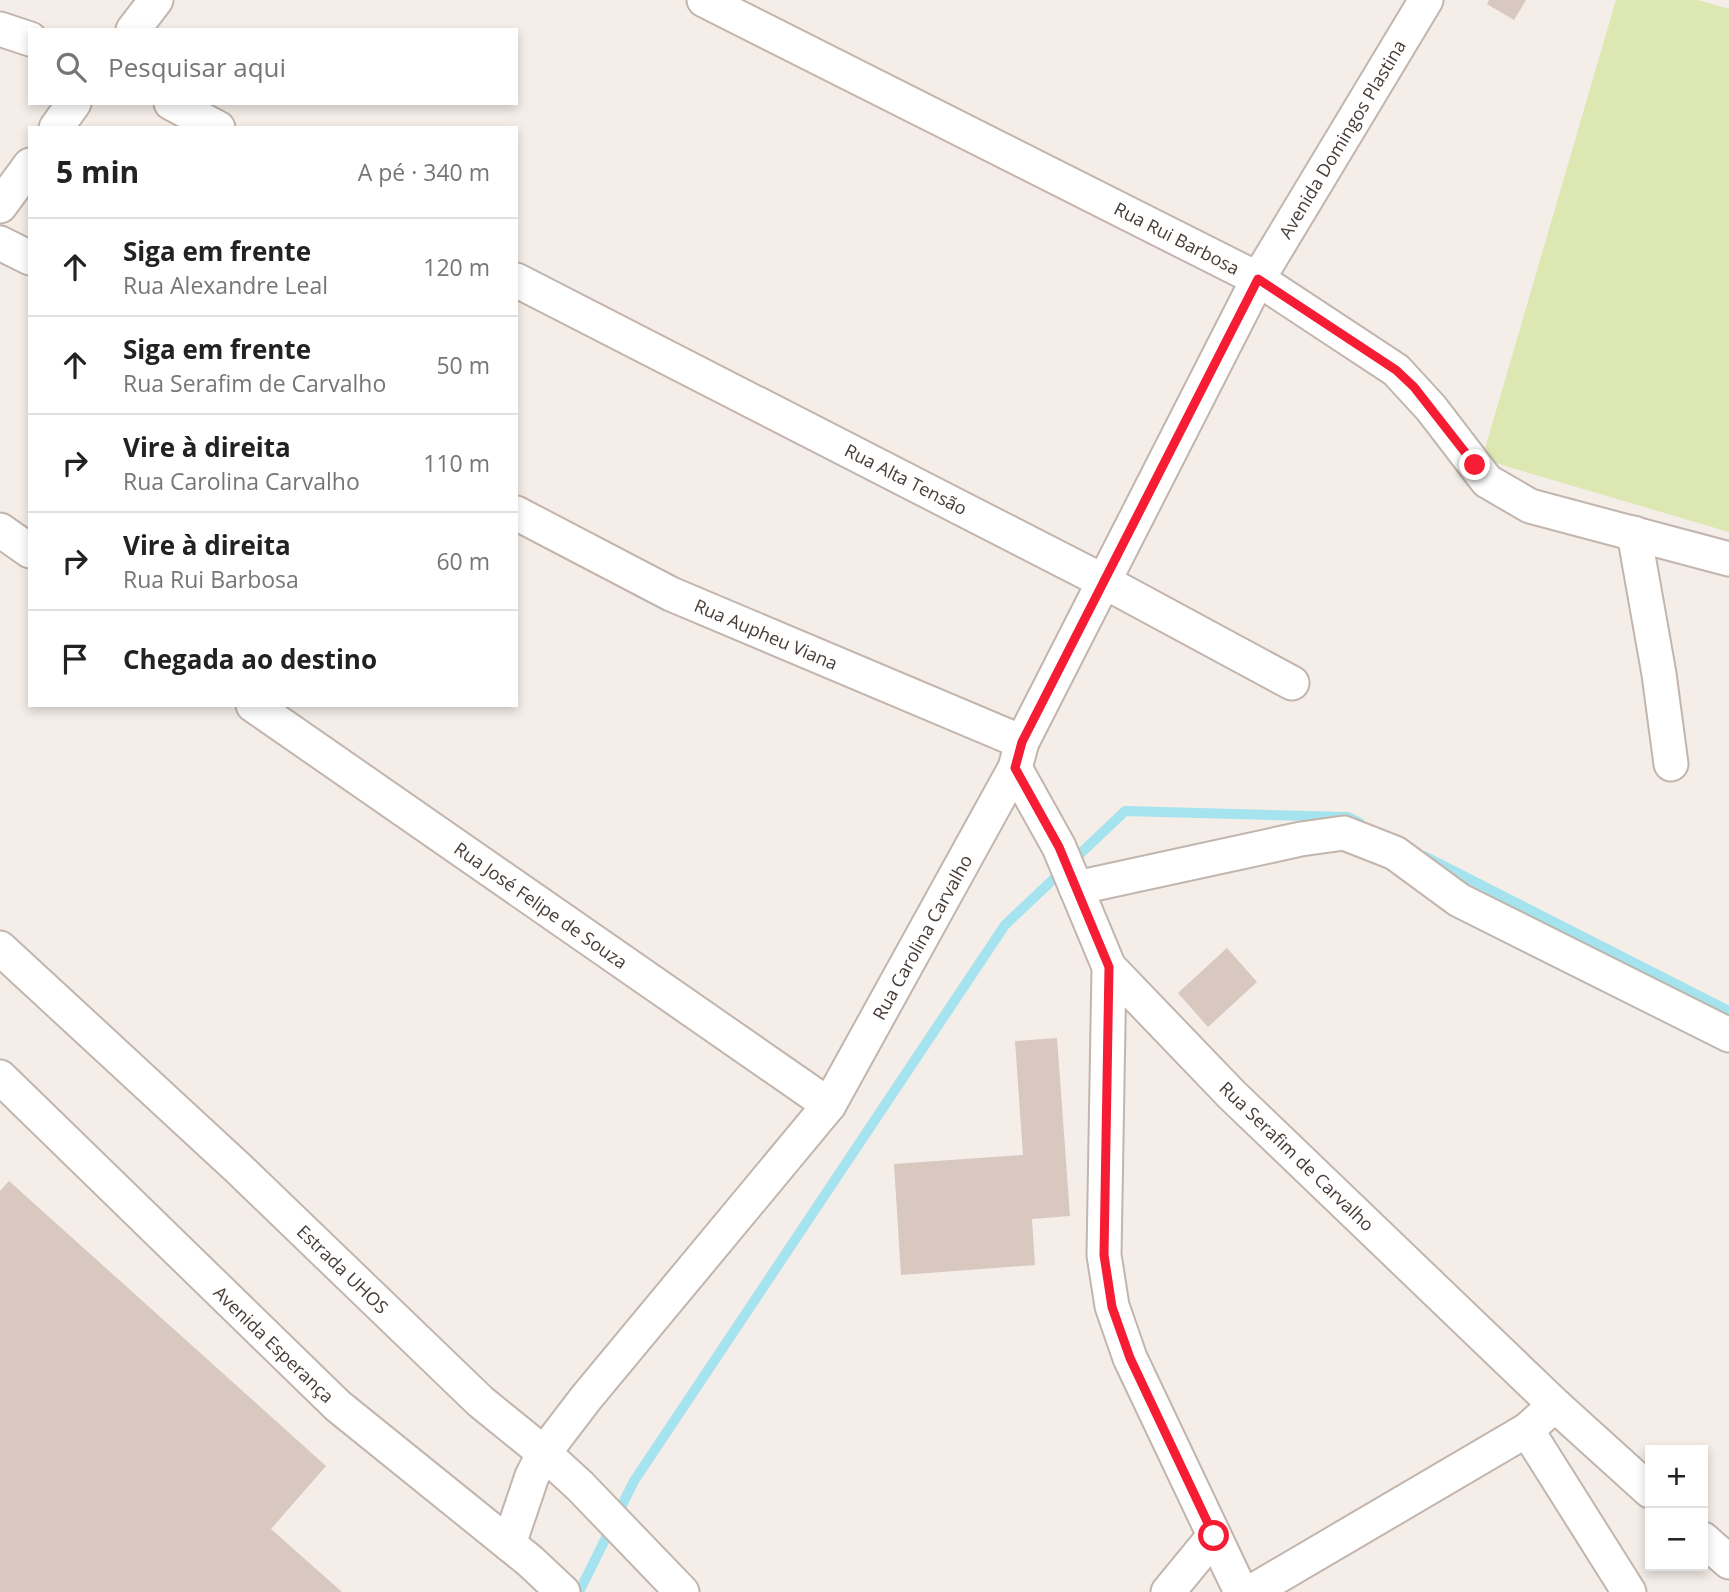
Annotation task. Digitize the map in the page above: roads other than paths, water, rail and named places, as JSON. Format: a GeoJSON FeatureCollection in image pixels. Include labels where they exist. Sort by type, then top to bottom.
{"type":"FeatureCollection","features":[{"type":"Feature","properties":{"kind":"street"},"geometry":{"type":"LineString","coordinates":[[135,28],[156,0]]}},
{"type":"Feature","properties":{"kind":"street","name":"Rua Rui Barbosa"},"geometry":{"type":"LineString","coordinates":[[704,0],[1258,279],[1396,370],[1431,408],[1487,481],[1530,506],[1729,559]]}},
{"type":"Feature","properties":{"kind":"street","name":"Avenida Domingos Plastina"},"geometry":{"type":"LineString","coordinates":[[1258,279],[1426,0]]}},
{"type":"Feature","properties":{"kind":"street"},"geometry":{"type":"LineString","coordinates":[[0,29],[28,38]]}},
{"type":"Feature","properties":{"kind":"street"},"geometry":{"type":"LineString","coordinates":[[58,126],[73,105]]}},
{"type":"Feature","properties":{"kind":"street"},"geometry":{"type":"LineString","coordinates":[[175,105],[214,126]]}},
{"type":"Feature","properties":{"kind":"street"},"geometry":{"type":"LineString","coordinates":[[0,206],[28,168]]}},
{"type":"Feature","properties":{"kind":"street"},"geometry":{"type":"LineString","coordinates":[[0,243],[28,257]]}},
{"type":"Feature","properties":{"kind":"street","name":"Rua Carolina Carvalho"},"geometry":{"type":"LineString","coordinates":[[519,1553],[532,1476],[544,1453],[595,1387],[829,1105],[1018,755],[1103,580],[1258,279]]}},
{"type":"Feature","properties":{"kind":"street","name":"Rua Alta Tensão"},"geometry":{"type":"LineString","coordinates":[[518,282],[1103,580],[1292,683]]}},
{"type":"Feature","properties":{"kind":"street","name":"Rua Aupheu Viana"},"geometry":{"type":"LineString","coordinates":[[518,514],[671,594],[1018,755]]}},
{"type":"Feature","properties":{"kind":"street"},"geometry":{"type":"LineString","coordinates":[[0,530],[28,550]]}},
{"type":"Feature","properties":{"kind":"street"},"geometry":{"type":"LineString","coordinates":[[1634,533],[1659,674],[1671,764]]}},
{"type":"Feature","properties":{"kind":"street","name":"Rua José Felipe de Souza"},"geometry":{"type":"LineString","coordinates":[[256,707],[829,1105]]}},
{"type":"Feature","properties":{"kind":"street","name":"Rua Serafim de Carvalho"},"geometry":{"type":"LineString","coordinates":[[1018,755],[1109,967],[1232,1095],[1555,1405],[1645,1486]]}},
{"type":"Feature","properties":{"kind":"street"},"geometry":{"type":"LineString","coordinates":[[1069,871],[1344,834],[1395,853],[1459,900],[1729,1035]]}},
{"type":"Feature","properties":{"kind":"street","name":"Estrada UHOS"},"geometry":{"type":"LineString","coordinates":[[0,948],[238,1168],[481,1402],[580,1486],[682,1592]]}},
{"type":"Feature","properties":{"kind":"street"},"geometry":{"type":"LineString","coordinates":[[1109,967],[1104,1255],[1112,1307],[1130,1358],[1241,1592]]}},
{"type":"Feature","properties":{"kind":"street","name":"Avenida Esperança"},"geometry":{"type":"LineString","coordinates":[[0,1077],[338,1406],[563,1592]]}},
{"type":"Feature","properties":{"kind":"street"},"geometry":{"type":"LineString","coordinates":[[1251,1592],[1527,1430],[1555,1405]]}},
{"type":"Feature","properties":{"kind":"street"},"geometry":{"type":"LineString","coordinates":[[1527,1430],[1629,1592]]}},
{"type":"Feature","properties":{"kind":"street"},"geometry":{"type":"LineString","coordinates":[[1168,1592],[1214,1536]]}},
{"type":"Feature","properties":{"kind":"street"},"geometry":{"type":"LineString","coordinates":[[1708,1543],[1729,1562]]}},
{"type":"Feature","properties":{"kind":"waterway"},"geometry":{"type":"LineString","coordinates":[[579,1592],[634,1481],[1005,925],[1125,811],[1348,817],[1360,823]]}},
{"type":"Feature","properties":{"kind":"waterway"},"geometry":{"type":"LineString","coordinates":[[1424,856],[1729,1011]]}}]}
